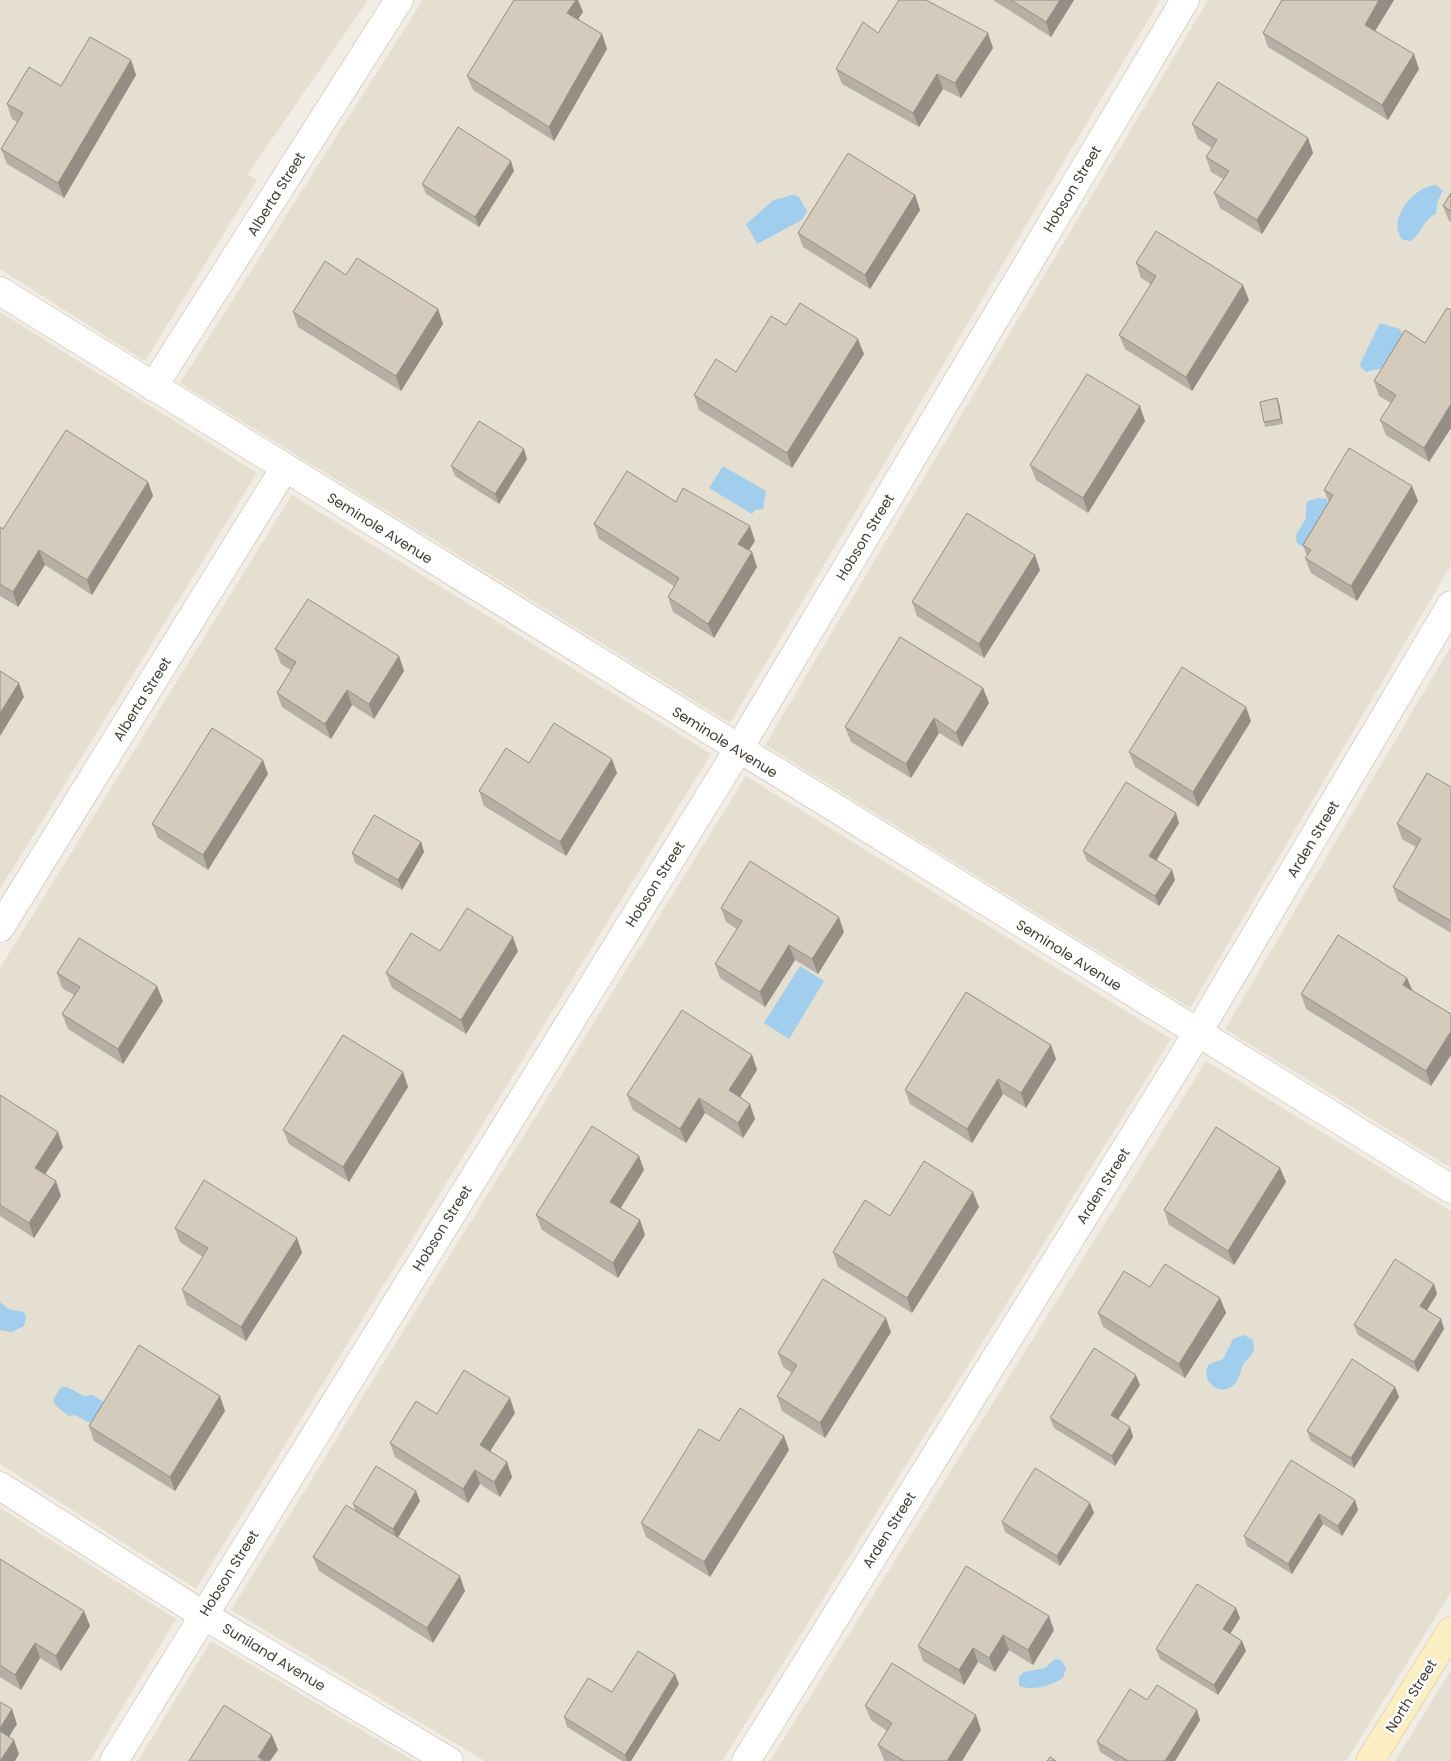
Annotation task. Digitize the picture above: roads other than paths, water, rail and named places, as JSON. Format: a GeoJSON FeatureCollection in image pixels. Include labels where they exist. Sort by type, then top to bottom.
{"type":"FeatureCollection","features":[{"type":"Feature","properties":{"kind":"street","name":"Alberta Street"},"geometry":{"type":"LineString","coordinates":[[153,387],[399,0]]}},
{"type":"Feature","properties":{"kind":"street","name":"Hobson Street"},"geometry":{"type":"LineString","coordinates":[[114,1761],[738,750],[1185,0]]}},
{"type":"Feature","properties":{"kind":"street","name":"Seminole Avenue"},"geometry":{"type":"LineString","coordinates":[[0,291],[738,750],[1451,1189]]}},
{"type":"Feature","properties":{"kind":"street","name":"Alberta Street"},"geometry":{"type":"LineString","coordinates":[[0,928],[284,469]]}},
{"type":"Feature","properties":{"kind":"street","name":"Arden Street"},"geometry":{"type":"LineString","coordinates":[[746,1761],[1197,1034],[1451,605]]}},
{"type":"Feature","properties":{"kind":"street","name":"Suniland Avenue"},"geometry":{"type":"LineString","coordinates":[[0,1486],[203,1615],[450,1761]]}},
{"type":"Feature","properties":{"kind":"street","name":"North Street"},"geometry":{"type":"LineString","coordinates":[[1370,1761],[1451,1631]]}},
{"type":"Feature","properties":{"kind":"water"},"geometry":{"type":"Polygon","coordinates":[[[1436,185],[1443,191],[1438,200],[1436,214],[1428,220],[1411,241],[1403,240],[1398,232],[1397,224],[1404,206],[1419,191],[1436,185]]]}},
{"type":"Feature","properties":{"kind":"water"},"geometry":{"type":"Polygon","coordinates":[[[792,195],[798,196],[807,211],[802,220],[757,244],[746,224],[774,200],[792,195]]]}},
{"type":"Feature","properties":{"kind":"water"},"geometry":{"type":"Polygon","coordinates":[[[1380,323],[1400,329],[1402,334],[1390,354],[1387,367],[1366,372],[1360,366],[1361,362],[1380,323]]]}},
{"type":"Feature","properties":{"kind":"water"},"geometry":{"type":"Polygon","coordinates":[[[723,466],[766,491],[763,509],[755,510],[752,514],[709,488],[723,466]]]}},
{"type":"Feature","properties":{"kind":"water"},"geometry":{"type":"Polygon","coordinates":[[[1317,498],[1327,499],[1329,511],[1305,548],[1297,543],[1296,535],[1306,518],[1308,501],[1317,498]]]}},
{"type":"Feature","properties":{"kind":"water"},"geometry":{"type":"Polygon","coordinates":[[[800,966],[824,981],[789,1039],[764,1023],[800,966]]]}},
{"type":"Feature","properties":{"kind":"water"},"geometry":{"type":"Polygon","coordinates":[[[0,1302],[8,1309],[24,1312],[26,1317],[24,1326],[12,1332],[0,1330],[0,1302]]]}},
{"type":"Feature","properties":{"kind":"water"},"geometry":{"type":"Polygon","coordinates":[[[1244,1335],[1253,1340],[1254,1351],[1244,1363],[1238,1380],[1234,1385],[1228,1388],[1217,1388],[1212,1385],[1207,1376],[1209,1364],[1223,1359],[1233,1339],[1244,1335]]]}},
{"type":"Feature","properties":{"kind":"water"},"geometry":{"type":"Polygon","coordinates":[[[61,1387],[67,1387],[84,1396],[93,1395],[105,1403],[92,1424],[75,1415],[69,1416],[56,1406],[53,1400],[61,1387]]]}},
{"type":"Feature","properties":{"kind":"water"},"geometry":{"type":"Polygon","coordinates":[[[1055,1659],[1061,1660],[1066,1668],[1063,1678],[1042,1687],[1030,1688],[1019,1686],[1019,1677],[1024,1672],[1045,1668],[1055,1659]]]}}]}
